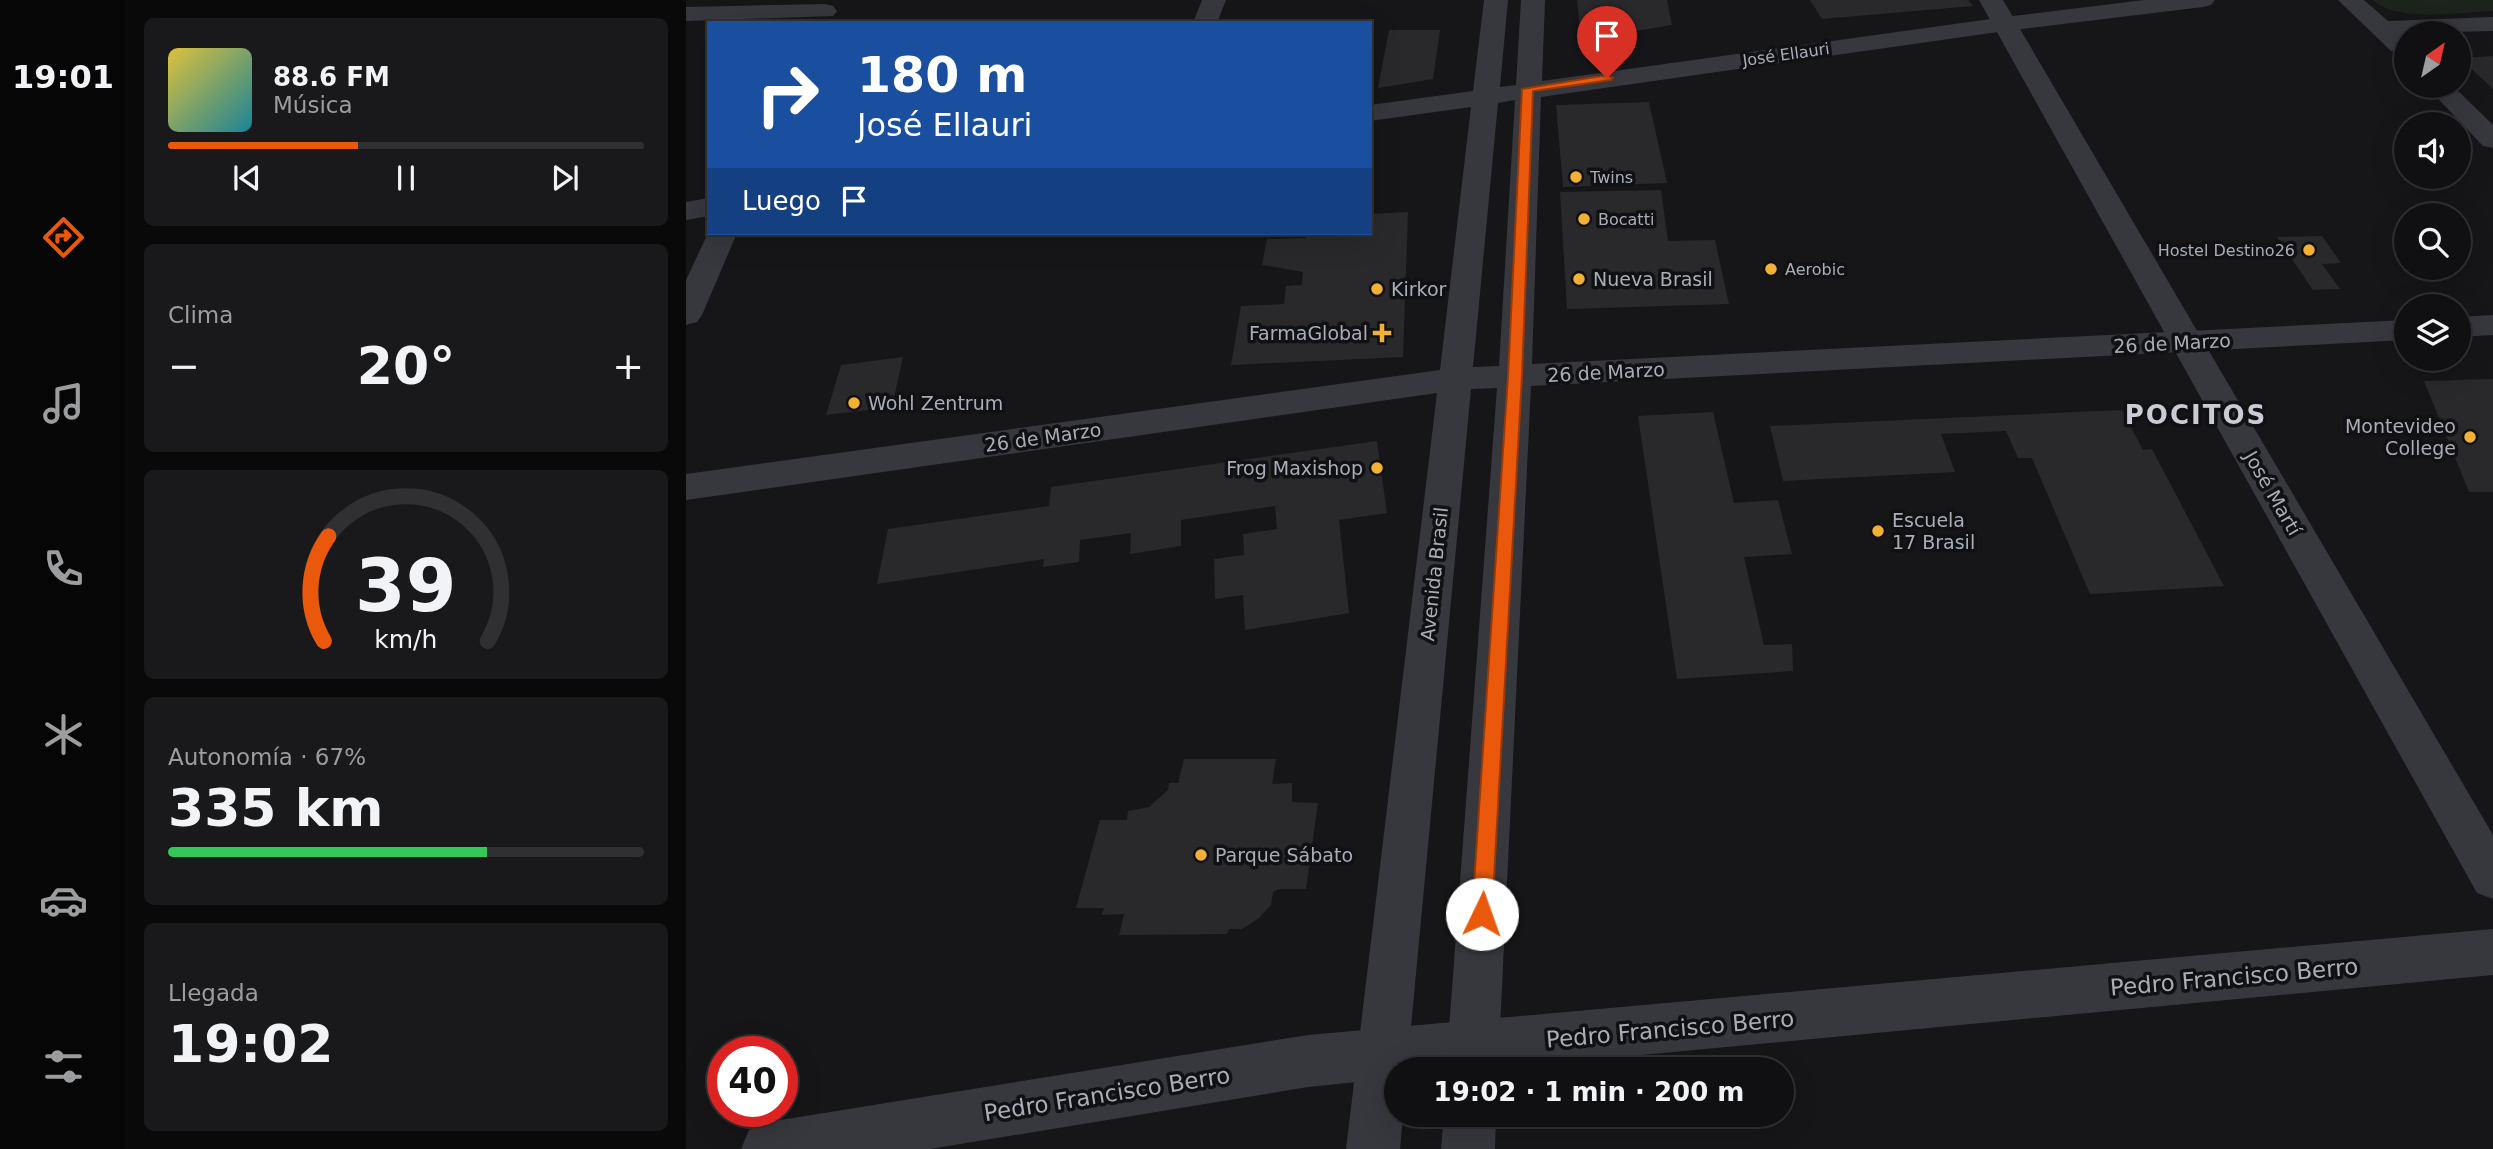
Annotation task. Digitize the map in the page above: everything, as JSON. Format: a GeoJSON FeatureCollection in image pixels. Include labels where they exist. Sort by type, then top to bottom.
{"type":"FeatureCollection","features":[{"type":"Feature","properties":{"kind":"street"},"geometry":{"type":"LineString","coordinates":[[1206,21],[1214,0]]}},
{"type":"Feature","properties":{"kind":"street","name":"Avenida Brasil"},"geometry":{"type":"LineString","coordinates":[[1373,1149],[1496,0]]}},
{"type":"Feature","properties":{"kind":"street"},"geometry":{"type":"LineString","coordinates":[[1473,1057],[1515,376],[1533,0]]}},
{"type":"Feature","properties":{"kind":"street","name":"José Ellauri"},"geometry":{"type":"LineString","coordinates":[[1372,113],[1998,12],[2203,0]]}},
{"type":"Feature","properties":{"kind":"street"},"geometry":{"type":"LineString","coordinates":[[2350,0],[2394,41]]}},
{"type":"Feature","properties":{"kind":"street"},"geometry":{"type":"LineString","coordinates":[[686,14],[825,11]]}},
{"type":"Feature","properties":{"kind":"street","name":"José Martí"},"geometry":{"type":"LineString","coordinates":[[1998,12],[2493,878]]}},
{"type":"Feature","properties":{"kind":"street"},"geometry":{"type":"LineString","coordinates":[[2382,29],[2493,24]]}},
{"type":"Feature","properties":{"kind":"street"},"geometry":{"type":"LineString","coordinates":[[2451,98],[2493,140]]}},
{"type":"Feature","properties":{"kind":"street"},"geometry":{"type":"LineString","coordinates":[[686,211],[707,207]]}},
{"type":"Feature","properties":{"kind":"street"},"geometry":{"type":"LineString","coordinates":[[686,315],[721,235]]}},
{"type":"Feature","properties":{"kind":"street"},"geometry":{"type":"LineString","coordinates":[[2471,326],[2493,325]]}},
{"type":"Feature","properties":{"kind":"street","name":"26 de Marzo"},"geometry":{"type":"LineString","coordinates":[[686,487],[1455,379],[2394,331]]}},
{"type":"Feature","properties":{"kind":"street","name":"Pedro Francisco Berro"},"geometry":{"type":"LineString","coordinates":[[1492,1057],[2493,952]]}},
{"type":"Feature","properties":{"kind":"street","name":"Pedro Francisco Berro"},"geometry":{"type":"LineString","coordinates":[[768,1149],[1308,1061],[1382,1055],[1428,1057]]}},
{"type":"Feature","properties":{"kind":"street"},"geometry":{"type":"LineString","coordinates":[[1468,1149],[1469,1127]]}},
{"type":"Feature","properties":{"kind":"shaded area"},"geometry":{"type":"Polygon","coordinates":[[[2373,0],[2493,0],[2493,11],[2414,14],[2398,12],[2373,0]]]}},
{"type":"Feature","properties":{"kind":"building"},"geometry":{"type":"Polygon","coordinates":[[[1577,0],[1667,0],[1672,25],[1581,40],[1577,0]]]}},
{"type":"Feature","properties":{"kind":"building"},"geometry":{"type":"Polygon","coordinates":[[[1810,0],[1968,0],[1973,6],[1822,19],[1810,0]]]}},
{"type":"Feature","properties":{"kind":"building"},"geometry":{"type":"Polygon","coordinates":[[[1389,30],[1440,30],[1433,79],[1378,88],[1389,30]]]}},
{"type":"Feature","properties":{"kind":"building"},"geometry":{"type":"Polygon","coordinates":[[[2493,56],[2493,89],[2471,68],[2471,57],[2493,56]]]}},
{"type":"Feature","properties":{"kind":"building"},"geometry":{"type":"Polygon","coordinates":[[[1649,102],[1667,183],[1563,187],[1556,105],[1649,102]]]}},
{"type":"Feature","properties":{"kind":"building"},"geometry":{"type":"Polygon","coordinates":[[[1661,190],[1668,241],[1715,240],[1729,304],[1567,309],[1560,192],[1661,190]]]}},
{"type":"Feature","properties":{"kind":"building"},"geometry":{"type":"Polygon","coordinates":[[[1408,212],[1403,357],[1231,365],[1241,306],[1284,304],[1286,286],[1302,285],[1303,272],[1262,265],[1267,239],[1306,238],[1306,235],[1372,235],[1372,214],[1408,212]]]}},
{"type":"Feature","properties":{"kind":"building","name":"Hostel Destino26"},"geometry":{"type":"Polygon","coordinates":[[[2322,236],[2341,263],[2322,264],[2340,289],[2313,290],[2277,237],[2322,236]]]}},
{"type":"Feature","properties":{"kind":"building"},"geometry":{"type":"Polygon","coordinates":[[[903,357],[892,407],[826,415],[841,365],[903,357]]]}},
{"type":"Feature","properties":{"kind":"building","name":"Montevideo College"},"geometry":{"type":"Polygon","coordinates":[[[2493,379],[2493,492],[2469,492],[2424,381],[2493,379]]]}},
{"type":"Feature","properties":{"kind":"building"},"geometry":{"type":"Polygon","coordinates":[[[2122,410],[2143,450],[2152,449],[2224,586],[2090,594],[2032,458],[2018,458],[2006,431],[1941,434],[1955,472],[1783,481],[1770,426],[2122,410]]]}},
{"type":"Feature","properties":{"kind":"building"},"geometry":{"type":"Polygon","coordinates":[[[1713,412],[1734,503],[1778,500],[1792,554],[1744,557],[1764,645],[1792,644],[1793,671],[1677,679],[1638,416],[1713,412]]]}},
{"type":"Feature","properties":{"kind":"building"},"geometry":{"type":"Polygon","coordinates":[[[1377,441],[1387,513],[1339,520],[1349,613],[1245,630],[1243,595],[1215,599],[1214,559],[1244,555],[1243,534],[1277,529],[1275,506],[1181,520],[1181,546],[1130,554],[1131,533],[1080,540],[1079,562],[1043,567],[1044,559],[877,584],[888,529],[1049,506],[1051,487],[1377,441]]]}},
{"type":"Feature","properties":{"kind":"building","name":"Parque Sábato"},"geometry":{"type":"Polygon","coordinates":[[[1184,759],[1276,759],[1272,784],[1292,783],[1292,802],[1318,803],[1306,889],[1279,889],[1273,892],[1271,905],[1259,918],[1242,929],[1229,929],[1227,934],[1119,935],[1124,914],[1102,915],[1104,908],[1076,908],[1100,820],[1127,820],[1128,811],[1149,807],[1168,790],[1169,783],[1178,783],[1184,759]]]}},
{"type":"Feature","properties":{"kind":"place","name":"Twins"},"geometry":{"type":"Point","coordinates":[1576,177]}},
{"type":"Feature","properties":{"kind":"place","name":"Bocatti"},"geometry":{"type":"Point","coordinates":[1584,219]}},
{"type":"Feature","properties":{"kind":"place","name":"Hostel Destino26"},"geometry":{"type":"Point","coordinates":[2309,250]}},
{"type":"Feature","properties":{"kind":"place","name":"Aerobic"},"geometry":{"type":"Point","coordinates":[1771,269]}},
{"type":"Feature","properties":{"kind":"place","name":"Nueva Brasil"},"geometry":{"type":"Point","coordinates":[1579,279]}},
{"type":"Feature","properties":{"kind":"place","name":"Kirkor"},"geometry":{"type":"Point","coordinates":[1377,289]}},
{"type":"Feature","properties":{"kind":"place","name":"FarmaGlobal"},"geometry":{"type":"Point","coordinates":[1382,333]}},
{"type":"Feature","properties":{"kind":"place","name":"Wohl Zentrum"},"geometry":{"type":"Point","coordinates":[854,403]}},
{"type":"Feature","properties":{"kind":"place","name":"Montevideo College"},"geometry":{"type":"Point","coordinates":[2470,437]}},
{"type":"Feature","properties":{"kind":"place","name":"Frog Maxishop"},"geometry":{"type":"Point","coordinates":[1377,468]}},
{"type":"Feature","properties":{"kind":"place","name":"Escuela 17 Brasil"},"geometry":{"type":"Point","coordinates":[1878,531]}},
{"type":"Feature","properties":{"kind":"place","name":"Parque Sábato"},"geometry":{"type":"Point","coordinates":[1201,855]}},
{"type":"Feature","properties":{"kind":"district","name":"POCITOS"},"geometry":{"type":"Point","coordinates":[2196,415]}},
{"type":"Feature","properties":{"kind":"route"},"geometry":{"type":"LineString","coordinates":[[1482,914],[1515,376],[1528,89],[1607,78]]}}]}
